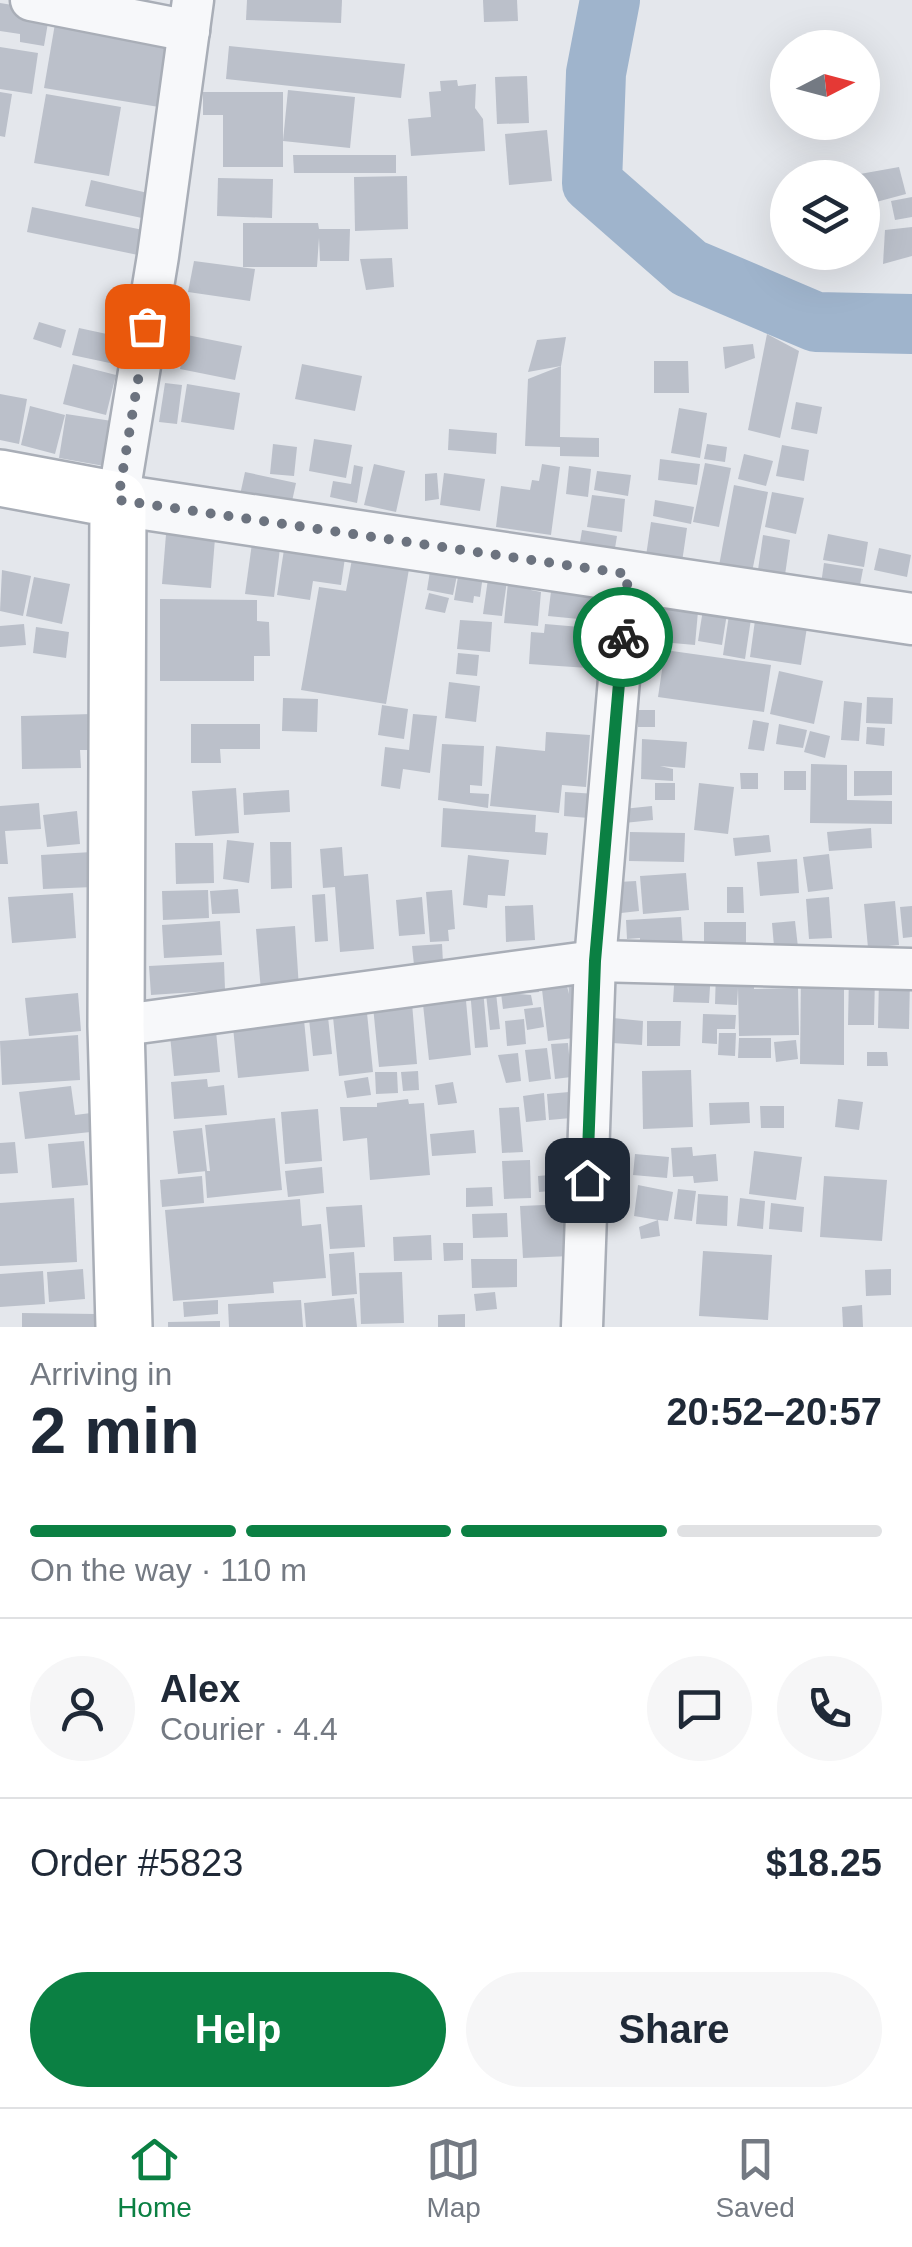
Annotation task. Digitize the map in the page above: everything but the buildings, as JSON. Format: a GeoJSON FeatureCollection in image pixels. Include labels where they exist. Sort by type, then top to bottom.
{"type":"FeatureCollection","features":[{"type":"Feature","properties":{"kind":"main road"},"geometry":{"type":"LineString","coordinates":[[0,478],[118,500],[116,1026],[124,1327]]}},
{"type":"Feature","properties":{"kind":"street"},"geometry":{"type":"LineString","coordinates":[[31,0],[191,15],[158,256],[118,500],[912,618]]}},
{"type":"Feature","properties":{"kind":"street"},"geometry":{"type":"LineString","coordinates":[[582,1327],[595,961],[628,574]]}},
{"type":"Feature","properties":{"kind":"street"},"geometry":{"type":"LineString","coordinates":[[116,1026],[595,961],[912,970]]}},
{"type":"Feature","properties":{"kind":"waterway"},"geometry":{"type":"LineString","coordinates":[[610,0],[596,73],[592,183],[689,268],[816,322],[912,324]]}},
{"type":"Feature","properties":{"kind":"way so far"},"geometry":{"type":"LineString","coordinates":[[147,326],[118,500],[628,574],[623,637]]}},
{"type":"Feature","properties":{"kind":"route"},"geometry":{"type":"LineString","coordinates":[[587,1180],[595,961],[623,637]]}}]}
